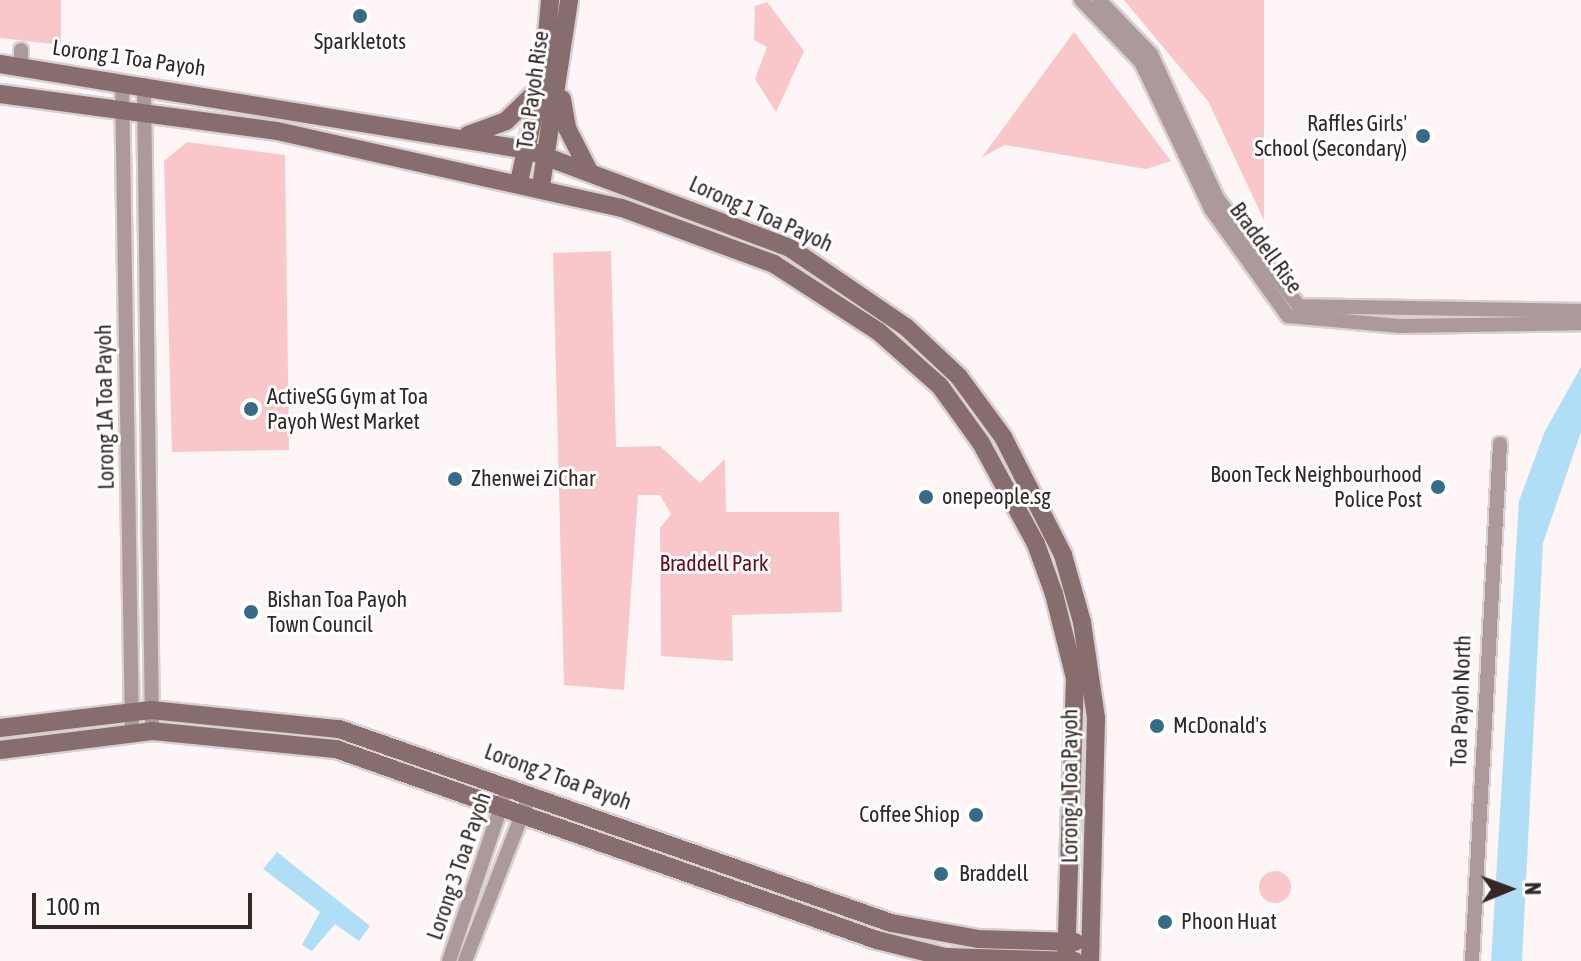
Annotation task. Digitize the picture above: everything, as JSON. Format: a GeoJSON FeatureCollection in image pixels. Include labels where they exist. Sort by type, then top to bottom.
{"type":"FeatureCollection","features":[{"type":"Feature","properties":{"kind":"main road","name":"Toa Payoh Rise"},"geometry":{"type":"LineString","coordinates":[[519,182],[541,87],[550,0]]}},
{"type":"Feature","properties":{"kind":"main road","name":"Toa Payoh Rise"},"geometry":{"type":"LineString","coordinates":[[541,186],[560,80],[569,0]]}},
{"type":"Feature","properties":{"kind":"main road","name":"Lorong 1 Toa Payoh"},"geometry":{"type":"LineString","coordinates":[[0,64],[21,58],[122,82],[465,136],[528,150],[740,226],[839,276],[959,377],[1030,483],[1063,555],[1092,672],[1090,952]]}},
{"type":"Feature","properties":{"kind":"main road"},"geometry":{"type":"LineString","coordinates":[[560,80],[567,128],[589,171]]}},
{"type":"Feature","properties":{"kind":"main road"},"geometry":{"type":"LineString","coordinates":[[465,136],[506,121],[541,87]]}},
{"type":"Feature","properties":{"kind":"main road","name":"Lorong 1 Toa Payoh"},"geometry":{"type":"LineString","coordinates":[[0,94],[122,113],[277,131],[541,186],[713,237],[838,301],[940,386],[1011,492],[1054,594],[1075,678],[1066,961]]}},
{"type":"Feature","properties":{"kind":"main road"},"geometry":{"type":"LineString","coordinates":[[1011,492],[1030,483]]}},
{"type":"Feature","properties":{"kind":"main road","name":"Lorong 2 Toa Payoh"},"geometry":{"type":"LineString","coordinates":[[0,728],[142,710],[339,729],[510,786],[891,923],[978,939],[1066,942],[1090,952]]}},
{"type":"Feature","properties":{"kind":"main road","name":"Lorong 2 Toa Payoh"},"geometry":{"type":"LineString","coordinates":[[0,750],[152,731],[336,749],[914,950],[1078,961]]}},
{"type":"Feature","properties":{"kind":"street","name":"Braddell Rise"},"geometry":{"type":"LineString","coordinates":[[1081,0],[1141,62],[1211,209],[1288,316],[1400,326],[1581,323]]}},
{"type":"Feature","properties":{"kind":"street","name":"Braddell Rise"},"geometry":{"type":"LineString","coordinates":[[1099,0],[1151,54],[1217,198],[1299,306],[1581,311]]}},
{"type":"Feature","properties":{"kind":"street","name":"Lorong 1A Toa Payoh"},"geometry":{"type":"LineString","coordinates":[[122,82],[129,566],[142,710],[152,731]]}},
{"type":"Feature","properties":{"kind":"street","name":"Lorong 1A Toa Payoh"},"geometry":{"type":"LineString","coordinates":[[132,732],[142,710],[146,565],[144,85]]}},
{"type":"Feature","properties":{"kind":"street","name":"Toa Payoh North"},"geometry":{"type":"LineString","coordinates":[[1472,961],[1500,444]]}},
{"type":"Feature","properties":{"kind":"street"},"geometry":{"type":"LineString","coordinates":[[129,566],[146,565]]}},
{"type":"Feature","properties":{"kind":"street","name":"Lorong 3 Toa Payoh"},"geometry":{"type":"LineString","coordinates":[[449,961],[510,786]]}},
{"type":"Feature","properties":{"kind":"street","name":"Lorong 3 Toa Payoh"},"geometry":{"type":"LineString","coordinates":[[465,961],[530,794]]}},
{"type":"Feature","properties":{"kind":"green space"},"geometry":{"type":"Polygon","coordinates":[[[0,0],[61,0],[61,45],[0,38],[0,0]]]}},
{"type":"Feature","properties":{"kind":"green space"},"geometry":{"type":"Polygon","coordinates":[[[1124,0],[1264,0],[1264,220],[1208,101],[1124,0]]]}},
{"type":"Feature","properties":{"kind":"green space"},"geometry":{"type":"Polygon","coordinates":[[[767,2],[804,51],[776,112],[755,79],[767,47],[754,40],[755,6],[767,2]]]}},
{"type":"Feature","properties":{"kind":"green space"},"geometry":{"type":"Polygon","coordinates":[[[1074,32],[1171,161],[1146,169],[1005,145],[982,157],[1074,32]]]}},
{"type":"Feature","properties":{"kind":"green space"},"geometry":{"type":"Polygon","coordinates":[[[187,142],[285,155],[289,450],[172,452],[164,161],[187,142]]]}},
{"type":"Feature","properties":{"kind":"green space","name":"Braddell Park"},"geometry":{"type":"Polygon","coordinates":[[[611,251],[616,447],[660,446],[700,483],[725,459],[726,512],[839,512],[842,612],[732,615],[733,661],[661,656],[660,528],[671,514],[660,495],[638,495],[624,690],[564,685],[553,253],[611,251]]]}},
{"type":"Feature","properties":{"kind":"green space"},"geometry":{"type":"Polygon","coordinates":[[[1275,871],[1286,876],[1291,887],[1286,898],[1275,903],[1264,898],[1259,887],[1264,876],[1275,871]]]}},
{"type":"Feature","properties":{"kind":"water"},"geometry":{"type":"Polygon","coordinates":[[[1581,367],[1581,432],[1543,543],[1522,961],[1491,961],[1519,501],[1545,431],[1581,367]]]}},
{"type":"Feature","properties":{"kind":"water"},"geometry":{"type":"Polygon","coordinates":[[[277,852],[370,926],[359,941],[335,924],[312,951],[302,945],[320,912],[263,869],[277,852]]]}},
{"type":"Feature","properties":{"kind":"place","name":"Sparkletots"},"geometry":{"type":"Point","coordinates":[360,16]}},
{"type":"Feature","properties":{"kind":"place","name":"Raffles Girls' School (Secondary)"},"geometry":{"type":"Point","coordinates":[1423,136]}},
{"type":"Feature","properties":{"kind":"place","name":"ActiveSG Gym at Toa Payoh West Market"},"geometry":{"type":"Point","coordinates":[251,409]}},
{"type":"Feature","properties":{"kind":"place","name":"Zhenwei ZiChar"},"geometry":{"type":"Point","coordinates":[455,479]}},
{"type":"Feature","properties":{"kind":"place","name":"Boon Teck Neighbourhood Police Post"},"geometry":{"type":"Point","coordinates":[1438,487]}},
{"type":"Feature","properties":{"kind":"place","name":"onepeople.sg"},"geometry":{"type":"Point","coordinates":[926,497]}},
{"type":"Feature","properties":{"kind":"place","name":"Bishan Toa Payoh Town Council"},"geometry":{"type":"Point","coordinates":[251,612]}},
{"type":"Feature","properties":{"kind":"place","name":"McDonald's"},"geometry":{"type":"Point","coordinates":[1157,726]}},
{"type":"Feature","properties":{"kind":"place","name":"Coffee Shiop"},"geometry":{"type":"Point","coordinates":[976,815]}},
{"type":"Feature","properties":{"kind":"place","name":"Braddell"},"geometry":{"type":"Point","coordinates":[941,874]}},
{"type":"Feature","properties":{"kind":"place","name":"Phoon Huat"},"geometry":{"type":"Point","coordinates":[1165,922]}}]}
